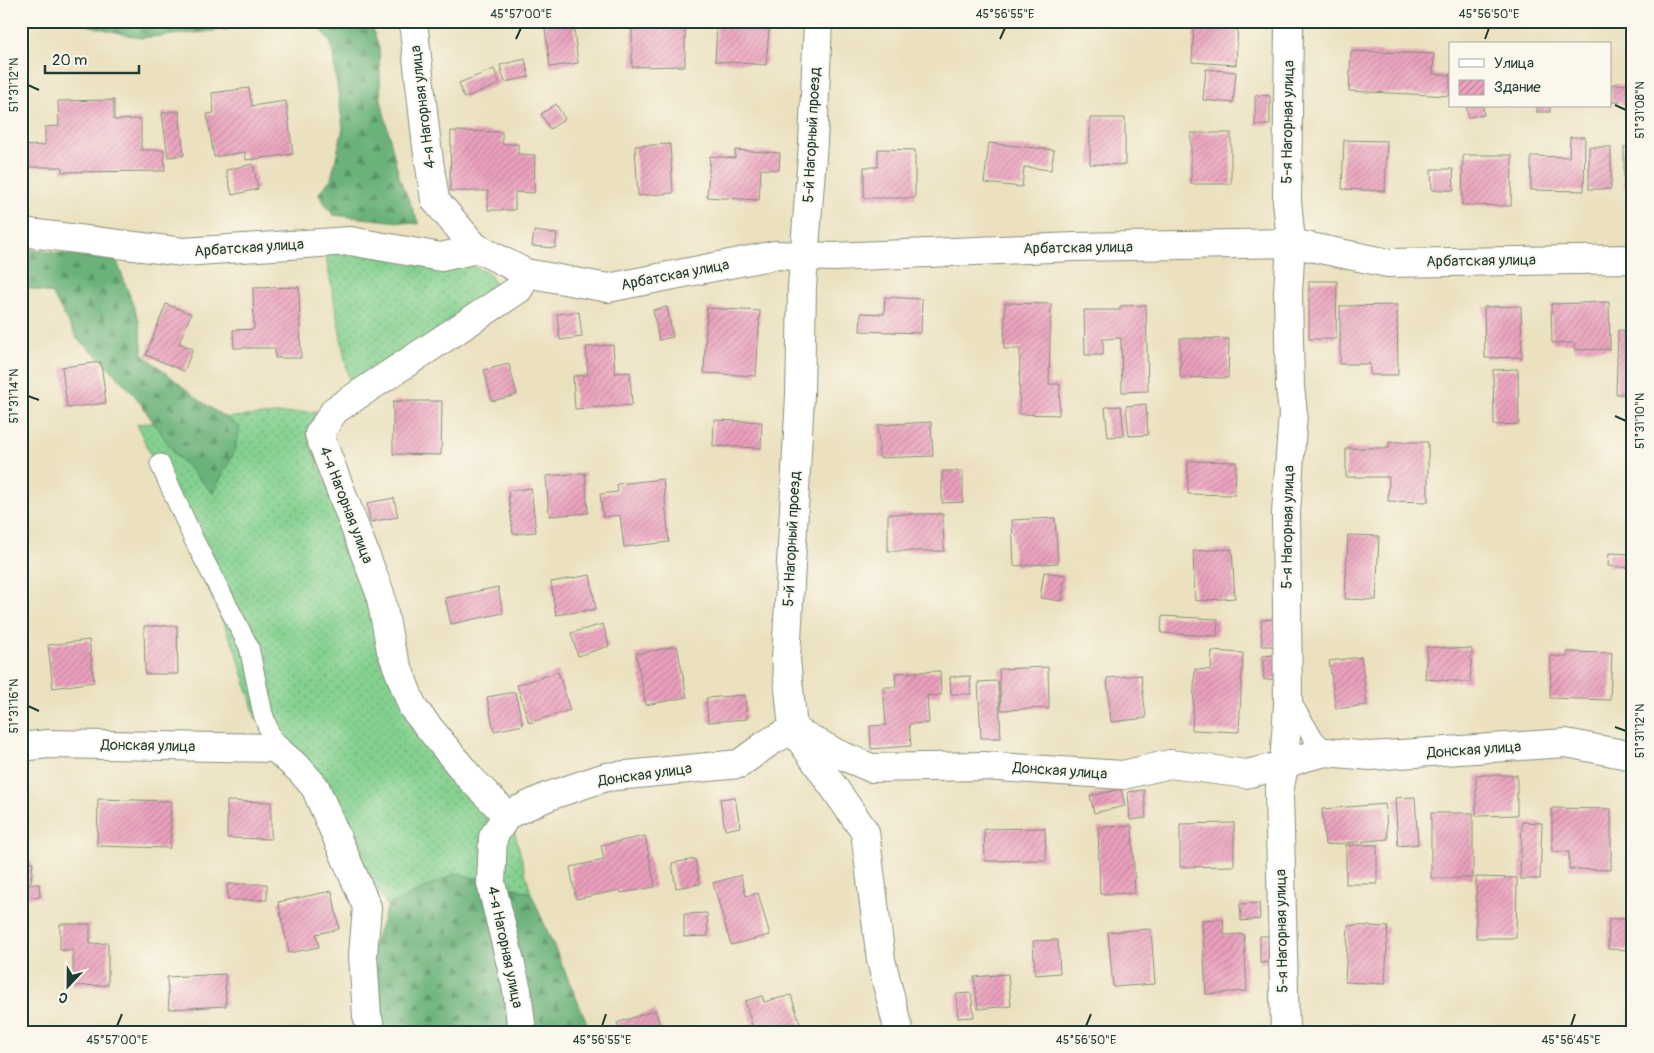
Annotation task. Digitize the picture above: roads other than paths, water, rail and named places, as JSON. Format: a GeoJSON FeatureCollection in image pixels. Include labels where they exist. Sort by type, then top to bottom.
{"type":"FeatureCollection","features":[{"type":"Feature","properties":{"kind":"street","name":"4-я Нагорная улица"},"geometry":{"type":"LineString","coordinates":[[412,21],[435,200],[475,247],[526,272],[520,289],[335,410],[319,434],[380,593],[391,650],[413,708],[470,778],[506,815],[493,837],[491,883],[517,990],[522,1032]]}},
{"type":"Feature","properties":{"kind":"street","name":"5-й Нагорный проезд"},"geometry":{"type":"LineString","coordinates":[[818,21],[813,143],[804,257],[800,395],[786,659],[793,729],[865,832],[881,960],[899,1032]]}},
{"type":"Feature","properties":{"kind":"street","name":"5-я Нагорная улица"},"geometry":{"type":"LineString","coordinates":[[1285,1032],[1278,793],[1284,765],[1288,705],[1286,512],[1293,413],[1290,387],[1288,292],[1291,243],[1287,200],[1289,21]]}},
{"type":"Feature","properties":{"kind":"street","name":"Арбатская улица"},"geometry":{"type":"LineString","coordinates":[[21,232],[183,252],[350,241],[441,257],[468,251],[475,247]]}},
{"type":"Feature","properties":{"kind":"street","name":"Арбатская улица"},"geometry":{"type":"LineString","coordinates":[[526,272],[608,288],[775,255],[804,257],[1075,247],[1291,243],[1388,263],[1633,259]]}},
{"type":"Feature","properties":{"kind":"street","name":"Донская улица"},"geometry":{"type":"LineString","coordinates":[[506,815],[548,796],[606,777],[738,764],[768,743],[793,729],[834,752],[871,768],[983,766],[1123,775],[1170,764],[1246,774],[1326,752],[1370,756],[1566,743],[1633,756]]}},
{"type":"Feature","properties":{"kind":"street","name":"Донская улица"},"geometry":{"type":"LineString","coordinates":[[21,747],[48,744],[275,748]]}},
{"type":"Feature","properties":{"kind":"street"},"geometry":{"type":"LineString","coordinates":[[275,748],[300,770],[315,787],[367,907],[363,955],[367,1016],[372,1032]]}},
{"type":"Feature","properties":{"kind":"lane"},"geometry":{"type":"LineString","coordinates":[[160,464],[194,540],[249,647],[263,714],[275,748]]}},
{"type":"Feature","properties":{"kind":"lane"},"geometry":{"type":"LineString","coordinates":[[1288,705],[1294,707],[1314,739],[1326,752]]}}]}
